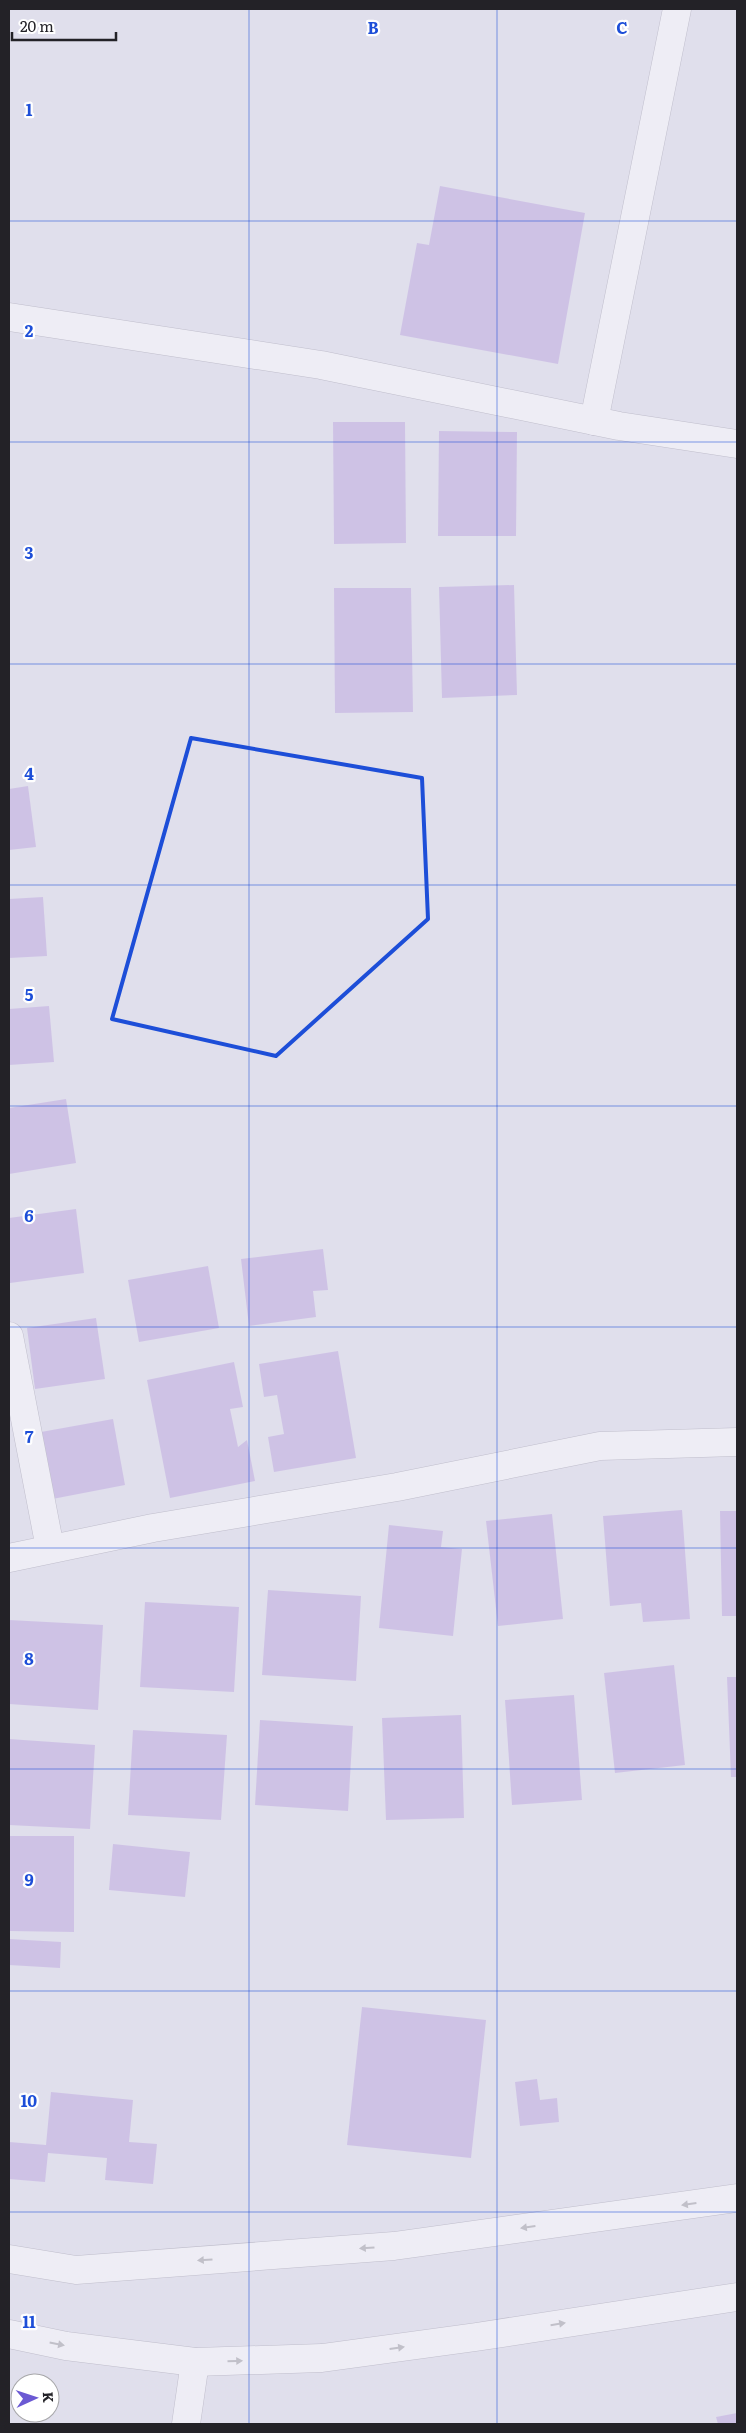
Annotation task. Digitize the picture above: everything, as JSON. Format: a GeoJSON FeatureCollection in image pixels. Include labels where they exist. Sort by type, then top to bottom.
{"type":"FeatureCollection","features":[{"type":"Feature","properties":{"kind":"street"},"geometry":{"type":"LineString","coordinates":[[594,421],[677,9]]}},
{"type":"Feature","properties":{"kind":"street"},"geometry":{"type":"LineString","coordinates":[[9,317],[321,365],[594,421],[737,444]]}},
{"type":"Feature","properties":{"kind":"street"},"geometry":{"type":"LineString","coordinates":[[9,1336],[50,1548]]}},
{"type":"Feature","properties":{"kind":"street"},"geometry":{"type":"LineString","coordinates":[[9,1558],[153,1528],[397,1487],[600,1446],[737,1442]]}},
{"type":"Feature","properties":{"kind":"street"},"geometry":{"type":"LineString","coordinates":[[9,2258],[76,2270],[394,2246],[737,2198]]}},
{"type":"Feature","properties":{"kind":"street"},"geometry":{"type":"LineString","coordinates":[[9,2334],[66,2346],[195,2362],[322,2358],[476,2337],[737,2297]]}},
{"type":"Feature","properties":{"kind":"street"},"geometry":{"type":"LineString","coordinates":[[186,2424],[195,2362]]}},
{"type":"Feature","properties":{"kind":"highlighted area"},"geometry":{"type":"Polygon","coordinates":[[[191,738],[422,778],[428,919],[276,1056],[112,1019],[191,738]]]}},
{"type":"Feature","properties":{"kind":"building"},"geometry":{"type":"Polygon","coordinates":[[[440,186],[585,213],[558,364],[400,335],[417,243],[429,245],[440,186]]]}},
{"type":"Feature","properties":{"kind":"building"},"geometry":{"type":"Polygon","coordinates":[[[333,422],[405,422],[406,543],[334,544],[333,422]]]}},
{"type":"Feature","properties":{"kind":"building"},"geometry":{"type":"Polygon","coordinates":[[[439,431],[517,432],[516,536],[438,536],[439,431]]]}},
{"type":"Feature","properties":{"kind":"building"},"geometry":{"type":"Polygon","coordinates":[[[514,585],[517,695],[442,698],[439,587],[514,585]]]}},
{"type":"Feature","properties":{"kind":"building"},"geometry":{"type":"Polygon","coordinates":[[[334,588],[411,588],[413,712],[335,713],[334,588]]]}},
{"type":"Feature","properties":{"kind":"building"},"geometry":{"type":"Polygon","coordinates":[[[28,786],[36,847],[9,850],[9,789],[28,786]]]}},
{"type":"Feature","properties":{"kind":"building"},"geometry":{"type":"Polygon","coordinates":[[[43,897],[47,956],[9,958],[9,899],[43,897]]]}},
{"type":"Feature","properties":{"kind":"building"},"geometry":{"type":"Polygon","coordinates":[[[49,1006],[54,1062],[9,1065],[9,1009],[49,1006]]]}},
{"type":"Feature","properties":{"kind":"building"},"geometry":{"type":"Polygon","coordinates":[[[66,1099],[76,1163],[9,1174],[9,1108],[66,1099]]]}},
{"type":"Feature","properties":{"kind":"building"},"geometry":{"type":"Polygon","coordinates":[[[76,1209],[84,1273],[10,1283],[9,1218],[76,1209]]]}},
{"type":"Feature","properties":{"kind":"building"},"geometry":{"type":"Polygon","coordinates":[[[323,1249],[328,1290],[313,1291],[316,1317],[249,1326],[241,1259],[323,1249]]]}},
{"type":"Feature","properties":{"kind":"building"},"geometry":{"type":"Polygon","coordinates":[[[208,1266],[219,1328],[139,1342],[128,1280],[208,1266]]]}},
{"type":"Feature","properties":{"kind":"building"},"geometry":{"type":"Polygon","coordinates":[[[96,1318],[105,1379],[35,1389],[27,1328],[96,1318]]]}},
{"type":"Feature","properties":{"kind":"building"},"geometry":{"type":"Polygon","coordinates":[[[338,1351],[356,1458],[274,1472],[268,1437],[284,1434],[277,1395],[264,1397],[259,1364],[338,1351]]]}},
{"type":"Feature","properties":{"kind":"building"},"geometry":{"type":"Polygon","coordinates":[[[234,1362],[243,1407],[230,1409],[238,1447],[247,1440],[255,1481],[170,1498],[147,1380],[234,1362]]]}},
{"type":"Feature","properties":{"kind":"building"},"geometry":{"type":"Polygon","coordinates":[[[113,1419],[125,1485],[42,1501],[30,1434],[113,1419]]]}},
{"type":"Feature","properties":{"kind":"building"},"geometry":{"type":"Polygon","coordinates":[[[682,1510],[690,1619],[643,1622],[641,1603],[610,1606],[603,1516],[682,1510]]]}},
{"type":"Feature","properties":{"kind":"building"},"geometry":{"type":"Polygon","coordinates":[[[720,1511],[737,1511],[737,1616],[722,1616],[720,1511]]]}},
{"type":"Feature","properties":{"kind":"building"},"geometry":{"type":"Polygon","coordinates":[[[552,1514],[563,1619],[498,1626],[486,1521],[552,1514]]]}},
{"type":"Feature","properties":{"kind":"building"},"geometry":{"type":"Polygon","coordinates":[[[389,1525],[443,1531],[441,1547],[462,1549],[453,1636],[379,1628],[389,1525]]]}},
{"type":"Feature","properties":{"kind":"building"},"geometry":{"type":"Polygon","coordinates":[[[268,1590],[361,1596],[356,1681],[262,1675],[268,1590]]]}},
{"type":"Feature","properties":{"kind":"building"},"geometry":{"type":"Polygon","coordinates":[[[145,1602],[239,1607],[234,1692],[140,1687],[145,1602]]]}},
{"type":"Feature","properties":{"kind":"building"},"geometry":{"type":"Polygon","coordinates":[[[9,1620],[103,1625],[98,1710],[9,1704],[9,1620]]]}},
{"type":"Feature","properties":{"kind":"building"},"geometry":{"type":"Polygon","coordinates":[[[674,1665],[685,1765],[615,1773],[604,1673],[674,1665]]]}},
{"type":"Feature","properties":{"kind":"building"},"geometry":{"type":"Polygon","coordinates":[[[727,1677],[737,1677],[737,1777],[731,1777],[727,1677]]]}},
{"type":"Feature","properties":{"kind":"building"},"geometry":{"type":"Polygon","coordinates":[[[574,1695],[582,1800],[512,1805],[505,1700],[574,1695]]]}},
{"type":"Feature","properties":{"kind":"building"},"geometry":{"type":"Polygon","coordinates":[[[461,1715],[464,1818],[386,1820],[382,1718],[461,1715]]]}},
{"type":"Feature","properties":{"kind":"building"},"geometry":{"type":"Polygon","coordinates":[[[260,1720],[353,1726],[348,1811],[255,1805],[260,1720]]]}},
{"type":"Feature","properties":{"kind":"building"},"geometry":{"type":"Polygon","coordinates":[[[133,1730],[227,1735],[221,1820],[128,1815],[133,1730]]]}},
{"type":"Feature","properties":{"kind":"building"},"geometry":{"type":"Polygon","coordinates":[[[9,1739],[95,1745],[90,1829],[9,1825],[9,1739]]]}},
{"type":"Feature","properties":{"kind":"building"},"geometry":{"type":"Polygon","coordinates":[[[9,1836],[74,1836],[74,1932],[9,1931],[9,1836]]]}},
{"type":"Feature","properties":{"kind":"building"},"geometry":{"type":"Polygon","coordinates":[[[113,1844],[190,1852],[185,1897],[109,1890],[113,1844]]]}},
{"type":"Feature","properties":{"kind":"building"},"geometry":{"type":"Polygon","coordinates":[[[9,1939],[61,1942],[60,1968],[9,1965],[9,1939]]]}},
{"type":"Feature","properties":{"kind":"building"},"geometry":{"type":"Polygon","coordinates":[[[362,2007],[486,2020],[471,2158],[347,2145],[362,2007]]]}},
{"type":"Feature","properties":{"kind":"building"},"geometry":{"type":"Polygon","coordinates":[[[537,2079],[540,2100],[557,2098],[559,2122],[520,2126],[515,2082],[537,2079]]]}},
{"type":"Feature","properties":{"kind":"building"},"geometry":{"type":"Polygon","coordinates":[[[51,2092],[133,2100],[129,2142],[157,2144],[153,2184],[105,2180],[107,2158],[48,2153],[45,2182],[9,2179],[9,2142],[46,2145],[51,2092]]]}},
{"type":"Feature","properties":{"kind":"building"},"geometry":{"type":"Polygon","coordinates":[[[737,2413],[737,2424],[718,2424],[716,2417],[737,2413]]]}}]}
